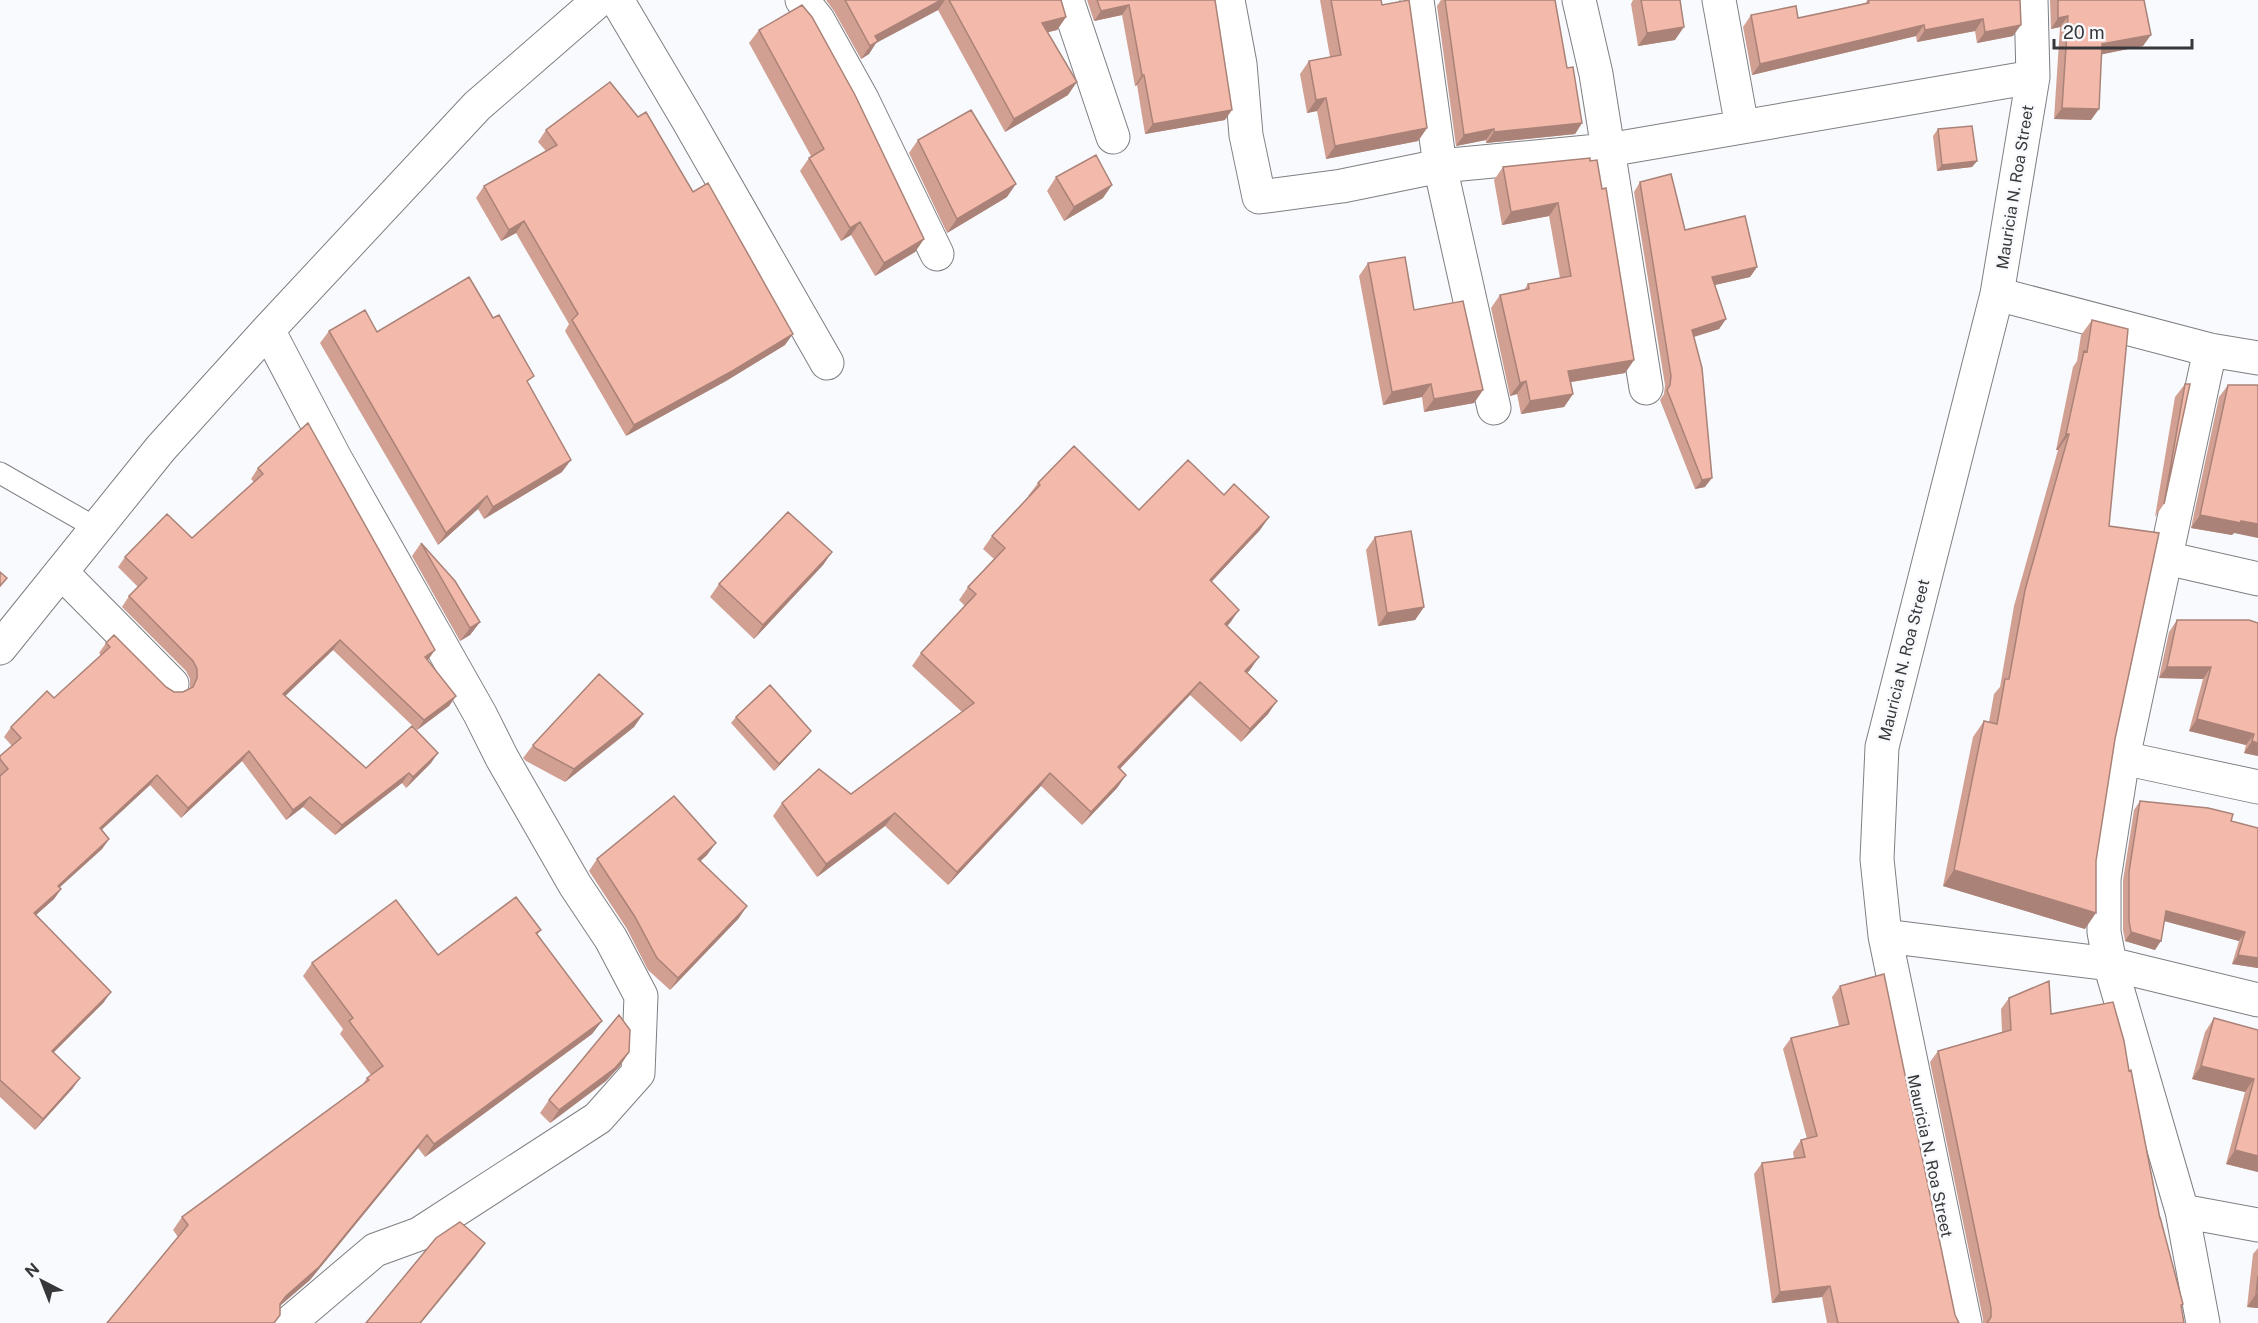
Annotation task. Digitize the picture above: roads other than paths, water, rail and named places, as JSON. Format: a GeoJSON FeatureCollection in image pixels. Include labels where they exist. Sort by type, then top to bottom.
{"type":"FeatureCollection","features":[{"type":"Feature","properties":{"kind":"street"},"geometry":{"type":"LineString","coordinates":[[0,648],[161,448],[268,330],[477,106],[598,0]]}},
{"type":"Feature","properties":{"kind":"street"},"geometry":{"type":"LineString","coordinates":[[617,0],[827,363]]}},
{"type":"Feature","properties":{"kind":"street"},"geometry":{"type":"LineString","coordinates":[[802,0],[818,20],[862,99],[937,254]]}},
{"type":"Feature","properties":{"kind":"street"},"geometry":{"type":"LineString","coordinates":[[1067,0],[1113,137]]}},
{"type":"Feature","properties":{"kind":"street"},"geometry":{"type":"LineString","coordinates":[[1228,0],[1240,64],[1246,135],[1259,197],[1342,186],[1440,166],[1608,150],[2033,77]]}},
{"type":"Feature","properties":{"kind":"street"},"geometry":{"type":"LineString","coordinates":[[1418,0],[1440,166],[1494,408]]}},
{"type":"Feature","properties":{"kind":"street"},"geometry":{"type":"LineString","coordinates":[[1579,0],[1596,74],[1646,388]]}},
{"type":"Feature","properties":{"kind":"street"},"geometry":{"type":"LineString","coordinates":[[1719,0],[1742,127]]}},
{"type":"Feature","properties":{"kind":"street","name":"Mauricia N. Roa Street"},"geometry":{"type":"LineString","coordinates":[[1965,1323],[1885,936],[1877,859],[1882,747],[1997,294],[2033,77],[2031,0]]}},
{"type":"Feature","properties":{"kind":"street"},"geometry":{"type":"LineString","coordinates":[[1997,294],[2210,350],[2258,358]]}},
{"type":"Feature","properties":{"kind":"street"},"geometry":{"type":"LineString","coordinates":[[268,330],[334,458],[575,885],[611,939],[641,996],[638,1072],[598,1118],[419,1234],[375,1250],[289,1323]]}},
{"type":"Feature","properties":{"kind":"street"},"geometry":{"type":"LineString","coordinates":[[2203,1323],[2182,1211],[2110,964],[2104,932],[2104,879],[2123,758],[2210,350]]}},
{"type":"Feature","properties":{"kind":"street"},"geometry":{"type":"LineString","coordinates":[[2166,558],[2258,579]]}},
{"type":"Feature","properties":{"kind":"street"},"geometry":{"type":"LineString","coordinates":[[61,572],[172,684]]}},
{"type":"Feature","properties":{"kind":"street"},"geometry":{"type":"LineString","coordinates":[[2123,758],[2258,787]]}},
{"type":"Feature","properties":{"kind":"street"},"geometry":{"type":"LineString","coordinates":[[1885,936],[2110,964],[2258,1000]]}},
{"type":"Feature","properties":{"kind":"street"},"geometry":{"type":"LineString","coordinates":[[2182,1211],[2258,1225]]}},
{"type":"Feature","properties":{"kind":"lane"},"geometry":{"type":"LineString","coordinates":[[0,473],[96,528]]}}]}
